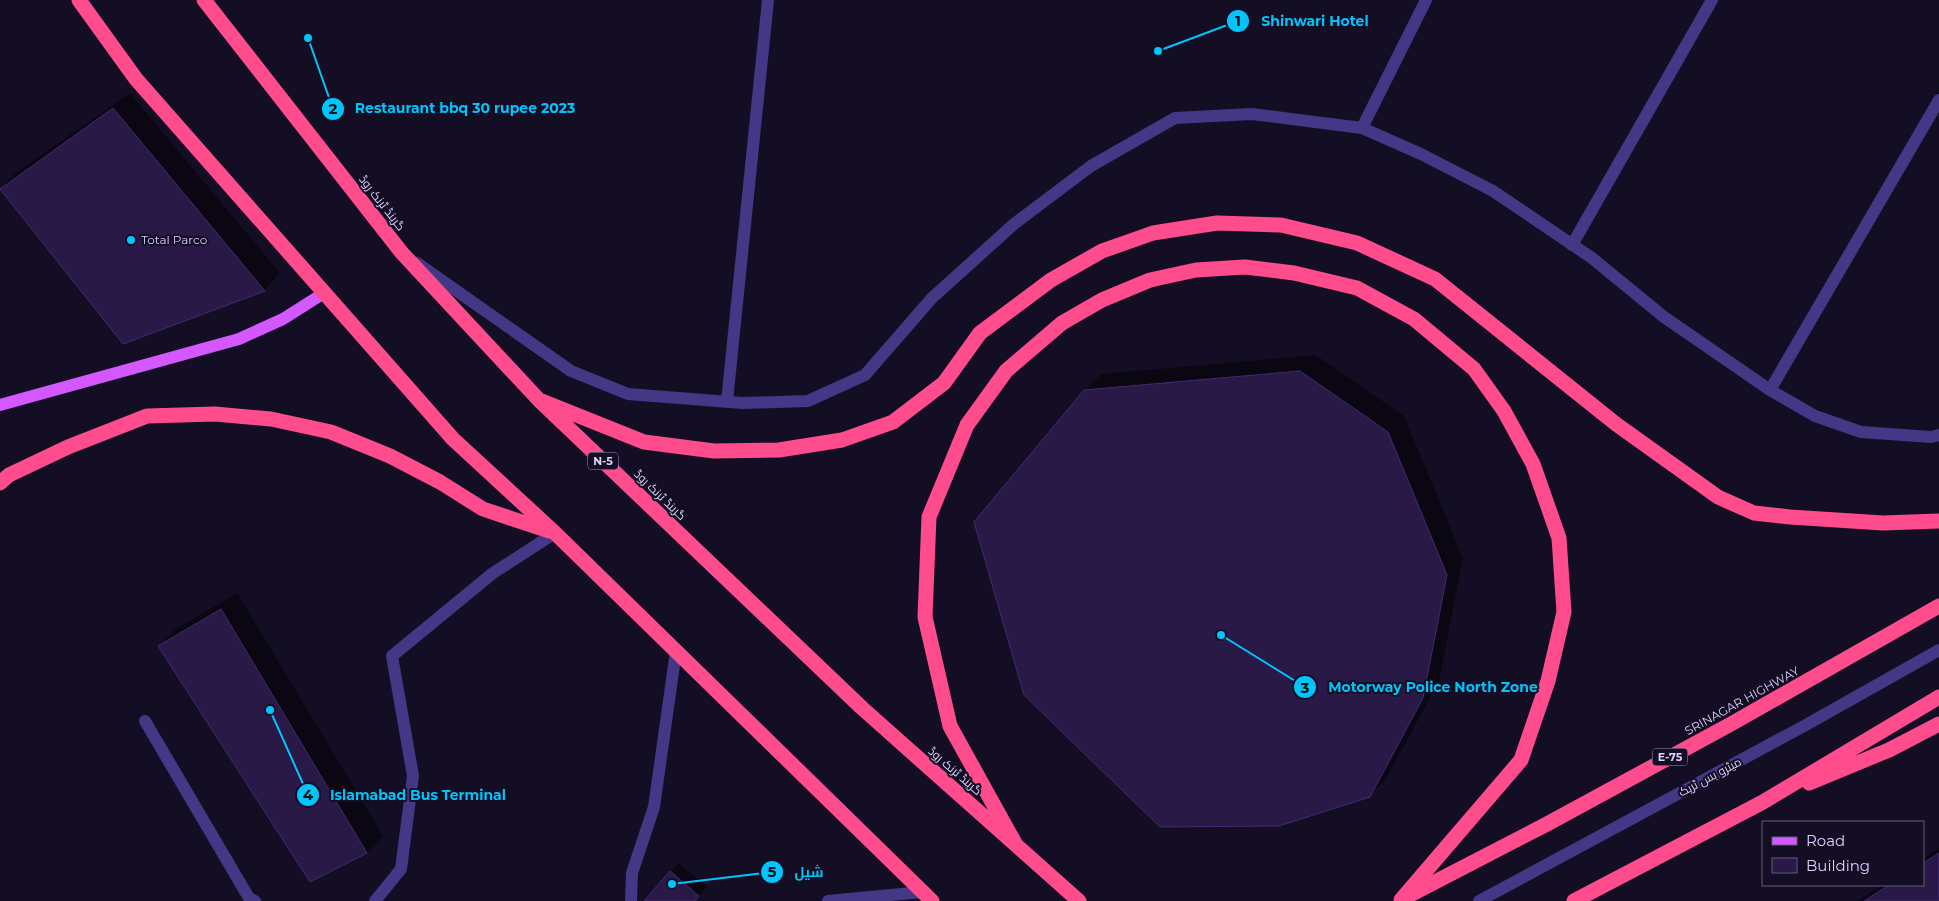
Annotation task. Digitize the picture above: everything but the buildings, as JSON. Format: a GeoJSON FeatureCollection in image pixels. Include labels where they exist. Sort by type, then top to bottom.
{"type":"FeatureCollection","features":[{"type":"Feature","properties":{"kind":"highway"},"geometry":{"type":"LineString","coordinates":[[79,0],[136,80],[453,439],[555,533],[927,896]]}},
{"type":"Feature","properties":{"kind":"highway","name":"گرینڈ ٹرنک روڈ"},"geometry":{"type":"LineString","coordinates":[[204,0],[402,253],[539,400],[862,708],[1079,901]]}},
{"type":"Feature","properties":{"kind":"highway"},"geometry":{"type":"LineString","coordinates":[[539,400],[644,442],[714,451],[778,450],[842,440],[894,422],[944,383],[980,333],[1051,280],[1102,251],[1153,233],[1217,223],[1281,225],[1357,243],[1435,279],[1616,424],[1718,497],[1754,513],[1790,517],[1883,523],[1939,521]]}},
{"type":"Feature","properties":{"kind":"highway"},"geometry":{"type":"LineString","coordinates":[[1016,845],[950,726],[925,617],[929,516],[967,425],[1006,371],[1062,323],[1102,300],[1150,280],[1196,270],[1245,267],[1294,272],[1357,288],[1414,318],[1474,368],[1504,411],[1533,464],[1560,538],[1564,612],[1548,681],[1521,760],[1399,900]]}},
{"type":"Feature","properties":{"kind":"highway"},"geometry":{"type":"LineString","coordinates":[[0,483],[9,475],[68,447],[147,416],[215,414],[252,417],[331,432],[399,461],[440,482],[483,509],[555,533]]}},
{"type":"Feature","properties":{"kind":"highway","name":"SRINAGAR HIGHWAY"},"geometry":{"type":"LineString","coordinates":[[1399,900],[1547,824],[1714,734],[1939,606]]}},
{"type":"Feature","properties":{"kind":"highway"},"geometry":{"type":"LineString","coordinates":[[1574,901],[1763,802],[1939,697]]}},
{"type":"Feature","properties":{"kind":"highway"},"geometry":{"type":"LineString","coordinates":[[1763,802],[1889,750],[1939,724]]}},
{"type":"Feature","properties":{"kind":"main road"},"geometry":{"type":"LineString","coordinates":[[0,406],[238,339],[283,319],[324,293]]}},
{"type":"Feature","properties":{"kind":"street"},"geometry":{"type":"LineString","coordinates":[[727,401],[768,0]]}},
{"type":"Feature","properties":{"kind":"street"},"geometry":{"type":"LineString","coordinates":[[1362,128],[1426,0]]}},
{"type":"Feature","properties":{"kind":"street"},"geometry":{"type":"LineString","coordinates":[[1572,245],[1712,0]]}},
{"type":"Feature","properties":{"kind":"street"},"geometry":{"type":"LineString","coordinates":[[1770,390],[1939,100]]}},
{"type":"Feature","properties":{"kind":"street"},"geometry":{"type":"LineString","coordinates":[[402,253],[571,371],[628,394],[727,401],[808,401],[865,375],[932,298],[1014,224],[1091,166],[1175,118],[1252,114],[1362,128],[1493,191],[1572,245],[1664,317],[1770,390],[1815,416],[1861,432],[1932,437],[1939,435]]}},
{"type":"Feature","properties":{"kind":"street"},"geometry":{"type":"LineString","coordinates":[[375,901],[401,870],[414,776],[392,656],[492,574],[555,533]]}},
{"type":"Feature","properties":{"kind":"street","name":"میٹرو بس ٹریک"},"geometry":{"type":"LineString","coordinates":[[1479,901],[1804,726],[1939,650]]}},
{"type":"Feature","properties":{"kind":"street"},"geometry":{"type":"LineString","coordinates":[[631,901],[632,873],[654,807],[676,651]]}},
{"type":"Feature","properties":{"kind":"street"},"geometry":{"type":"LineString","coordinates":[[145,721],[249,898],[255,901]]}},
{"type":"Feature","properties":{"kind":"street"},"geometry":{"type":"LineString","coordinates":[[828,901],[927,896]]}},
{"type":"Feature","properties":{"kind":"place","name":"Restaurant bbq 30 rupee 2023"},"geometry":{"type":"Point","coordinates":[308,38]}},
{"type":"Feature","properties":{"kind":"place","name":"Shinwari Hotel"},"geometry":{"type":"Point","coordinates":[1158,51]}},
{"type":"Feature","properties":{"kind":"place","name":"Total Parco"},"geometry":{"type":"Point","coordinates":[131,240]}},
{"type":"Feature","properties":{"kind":"place","name":"Motorway Police North Zone"},"geometry":{"type":"Point","coordinates":[1221,635]}},
{"type":"Feature","properties":{"kind":"place","name":"Islamabad Bus Terminal"},"geometry":{"type":"Point","coordinates":[270,710]}},
{"type":"Feature","properties":{"kind":"place","name":"شیل"},"geometry":{"type":"Point","coordinates":[672,884]}}]}
